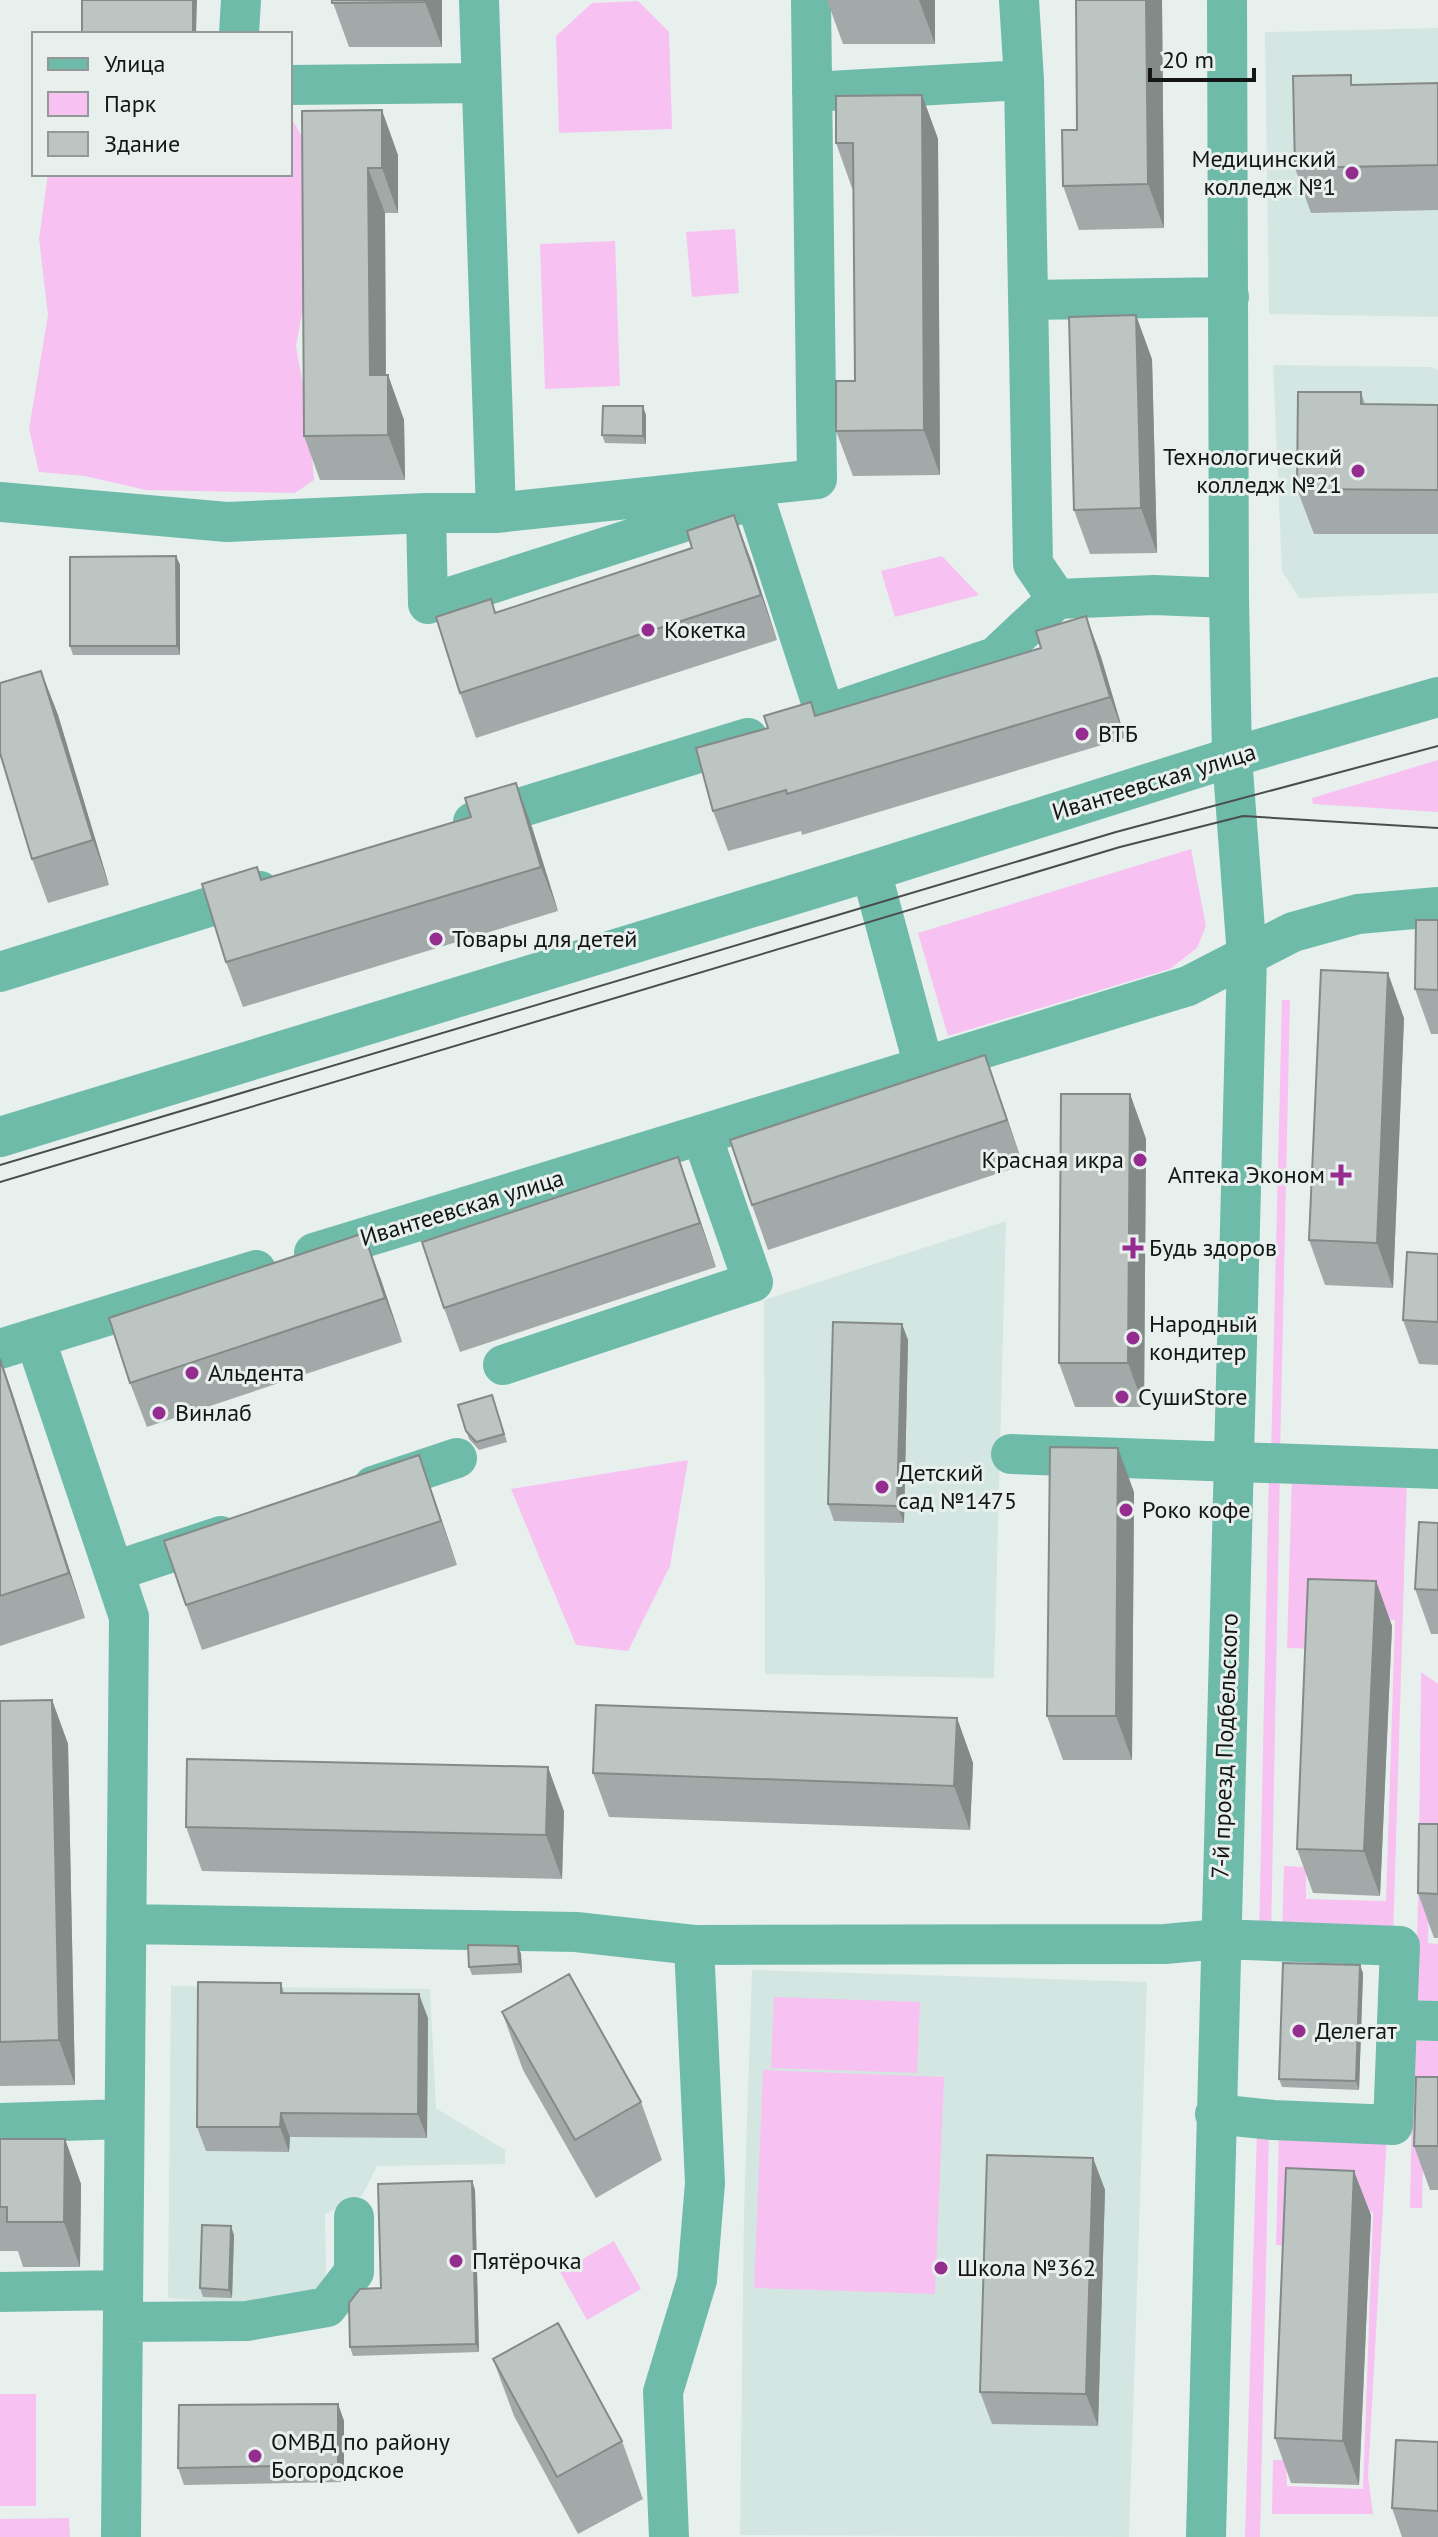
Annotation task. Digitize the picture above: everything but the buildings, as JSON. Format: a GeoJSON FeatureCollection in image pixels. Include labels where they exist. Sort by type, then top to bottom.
{"type":"FeatureCollection","features":[{"type":"Feature","properties":{"kind":"street"},"geometry":{"type":"LineString","coordinates":[[239,32],[241,0]]}},
{"type":"Feature","properties":{"kind":"street"},"geometry":{"type":"LineString","coordinates":[[479,0],[496,513]]}},
{"type":"Feature","properties":{"kind":"street"},"geometry":{"type":"LineString","coordinates":[[811,0],[817,479]]}},
{"type":"Feature","properties":{"kind":"street"},"geometry":{"type":"LineString","coordinates":[[1019,0],[1024,80],[1033,564],[1057,599]]}},
{"type":"Feature","properties":{"kind":"street"},"geometry":{"type":"LineString","coordinates":[[1227,0],[1232,757]]}},
{"type":"Feature","properties":{"kind":"street"},"geometry":{"type":"LineString","coordinates":[[812,92],[1024,80]]}},
{"type":"Feature","properties":{"kind":"street"},"geometry":{"type":"LineString","coordinates":[[292,85],[481,83]]}},
{"type":"Feature","properties":{"kind":"street"},"geometry":{"type":"LineString","coordinates":[[1028,300],[1229,297]]}},
{"type":"Feature","properties":{"kind":"street"},"geometry":{"type":"LineString","coordinates":[[0,502],[227,522],[496,513],[817,479]]}},
{"type":"Feature","properties":{"kind":"street"},"geometry":{"type":"LineString","coordinates":[[426,513],[428,604],[817,479]]}},
{"type":"Feature","properties":{"kind":"street"},"geometry":{"type":"LineString","coordinates":[[755,499],[825,714]]}},
{"type":"Feature","properties":{"kind":"street"},"geometry":{"type":"LineString","coordinates":[[438,833],[825,714],[995,657],[1057,599],[1154,595],[1229,598]]}},
{"type":"Feature","properties":{"kind":"street","name":"Ивантеевская улица"},"geometry":{"type":"LineString","coordinates":[[0,1137],[871,871],[1232,757],[1438,697]]}},
{"type":"Feature","properties":{"kind":"street","name":"7-й проезд Подбельского"},"geometry":{"type":"LineString","coordinates":[[1206,2537],[1247,956],[1232,757]]}},
{"type":"Feature","properties":{"kind":"street"},"geometry":{"type":"LineString","coordinates":[[871,871],[924,1067]]}},
{"type":"Feature","properties":{"kind":"street"},"geometry":{"type":"LineString","coordinates":[[0,972],[291,881]]}},
{"type":"Feature","properties":{"kind":"street","name":"Ивантеевская улица"},"geometry":{"type":"LineString","coordinates":[[18,1343],[1188,986],[1293,932],[1358,914],[1438,907]]}},
{"type":"Feature","properties":{"kind":"street"},"geometry":{"type":"LineString","coordinates":[[503,1365],[753,1282],[702,1136]]}},
{"type":"Feature","properties":{"kind":"street"},"geometry":{"type":"LineString","coordinates":[[18,1343],[115,1571],[129,1617],[121,2537]]}},
{"type":"Feature","properties":{"kind":"street"},"geometry":{"type":"LineString","coordinates":[[1011,1454],[1438,1469]]}},
{"type":"Feature","properties":{"kind":"street"},"geometry":{"type":"LineString","coordinates":[[341,1497],[457,1458]]}},
{"type":"Feature","properties":{"kind":"street"},"geometry":{"type":"LineString","coordinates":[[115,1571],[251,1526]]}},
{"type":"Feature","properties":{"kind":"street"},"geometry":{"type":"LineString","coordinates":[[128,1924],[576,1932],[694,1945],[1165,1944],[1220,1939],[1400,1946],[1393,2125],[1273,2120],[1215,2114]]}},
{"type":"Feature","properties":{"kind":"street"},"geometry":{"type":"LineString","coordinates":[[669,2537],[663,2392],[697,2280],[705,2183],[694,1945]]}},
{"type":"Feature","properties":{"kind":"street"},"geometry":{"type":"LineString","coordinates":[[1398,2020],[1438,2021]]}},
{"type":"Feature","properties":{"kind":"street"},"geometry":{"type":"LineString","coordinates":[[0,2123],[124,2119]]}},
{"type":"Feature","properties":{"kind":"street"},"geometry":{"type":"LineString","coordinates":[[0,2292],[247,2321],[327,2307],[354,2272],[354,2217]]}},
{"type":"Feature","properties":{"kind":"shaded area","name":"Медицинский колледж №1"},"geometry":{"type":"Polygon","coordinates":[[[1438,28],[1438,317],[1269,314],[1265,32],[1438,28]]]}},
{"type":"Feature","properties":{"kind":"shaded area","name":"Технологический колледж №21"},"geometry":{"type":"Polygon","coordinates":[[[1273,365],[1432,367],[1438,370],[1438,593],[1299,598],[1282,571],[1273,365]]]}},
{"type":"Feature","properties":{"kind":"shaded area","name":"Детский сад №1475"},"geometry":{"type":"Polygon","coordinates":[[[1006,1221],[994,1678],[765,1674],[764,1300],[1006,1221]]]}},
{"type":"Feature","properties":{"kind":"shaded area","name":"Школа №362"},"geometry":{"type":"Polygon","coordinates":[[[752,1970],[1147,1982],[1129,2537],[740,2535],[744,2213],[752,1970]]]}},
{"type":"Feature","properties":{"kind":"shaded area"},"geometry":{"type":"Polygon","coordinates":[[[171,1986],[430,1989],[436,2108],[505,2150],[505,2164],[377,2166],[362,2196],[325,2214],[326,2274],[318,2289],[236,2304],[168,2298],[171,1986]]]}},
{"type":"Feature","properties":{"kind":"green space"},"geometry":{"type":"Polygon","coordinates":[[[638,1],[669,32],[672,129],[559,133],[556,36],[592,3],[638,1]]]}},
{"type":"Feature","properties":{"kind":"green space"},"geometry":{"type":"Polygon","coordinates":[[[292,119],[314,157],[312,262],[296,346],[309,418],[314,480],[295,493],[146,490],[85,476],[39,472],[29,429],[48,315],[39,239],[48,176],[292,176],[292,119]]]}},
{"type":"Feature","properties":{"kind":"green space"},"geometry":{"type":"Polygon","coordinates":[[[735,229],[739,293],[692,297],[686,232],[735,229]]]}},
{"type":"Feature","properties":{"kind":"green space"},"geometry":{"type":"Polygon","coordinates":[[[615,241],[620,386],[545,389],[540,244],[615,241]]]}},
{"type":"Feature","properties":{"kind":"green space"},"geometry":{"type":"Polygon","coordinates":[[[942,556],[979,595],[895,617],[881,571],[942,556]]]}},
{"type":"Feature","properties":{"kind":"green space"},"geometry":{"type":"Polygon","coordinates":[[[1438,760],[1438,812],[1313,804],[1312,798],[1438,760]]]}},
{"type":"Feature","properties":{"kind":"green space"},"geometry":{"type":"Polygon","coordinates":[[[1191,849],[1206,926],[1197,948],[1170,969],[948,1036],[918,933],[1191,849]]]}},
{"type":"Feature","properties":{"kind":"green space"},"geometry":{"type":"Polygon","coordinates":[[[1282,1000],[1290,1000],[1280,1456],[1271,1456],[1282,1000]]]}},
{"type":"Feature","properties":{"kind":"green space"},"geometry":{"type":"Polygon","coordinates":[[[688,1460],[670,1566],[628,1651],[576,1645],[511,1489],[688,1460]]]}},
{"type":"Feature","properties":{"kind":"green space"},"geometry":{"type":"Polygon","coordinates":[[[1269,1470],[1280,1470],[1271,1937],[1259,1937],[1269,1470]]]}},
{"type":"Feature","properties":{"kind":"green space"},"geometry":{"type":"Polygon","coordinates":[[[1292,1475],[1407,1478],[1393,1939],[1282,1936],[1284,1866],[1306,1867],[1306,1899],[1386,1901],[1395,1620],[1319,1617],[1317,1649],[1287,1648],[1292,1475]]]}},
{"type":"Feature","properties":{"kind":"green space"},"geometry":{"type":"Polygon","coordinates":[[[1421,1672],[1438,1684],[1438,1842],[1419,1854],[1421,1672]]]}},
{"type":"Feature","properties":{"kind":"green space"},"geometry":{"type":"Polygon","coordinates":[[[1419,1867],[1430,1867],[1428,1943],[1438,1944],[1438,2010],[1415,2011],[1419,1867]]]}},
{"type":"Feature","properties":{"kind":"green space"},"geometry":{"type":"Polygon","coordinates":[[[774,1997],[920,2002],[917,2073],[771,2068],[774,1997]]]}},
{"type":"Feature","properties":{"kind":"green space"},"geometry":{"type":"Polygon","coordinates":[[[1413,2041],[1438,2041],[1438,2113],[1424,2113],[1422,2208],[1410,2208],[1413,2041]]]}},
{"type":"Feature","properties":{"kind":"green space"},"geometry":{"type":"Polygon","coordinates":[[[763,2070],[944,2077],[935,2294],[754,2288],[763,2070]]]}},
{"type":"Feature","properties":{"kind":"green space"},"geometry":{"type":"Polygon","coordinates":[[[1257,2129],[1269,2130],[1260,2537],[1245,2537],[1257,2129]]]}},
{"type":"Feature","properties":{"kind":"green space"},"geometry":{"type":"Polygon","coordinates":[[[1279,2129],[1387,2134],[1368,2476],[1373,2514],[1272,2514],[1273,2460],[1286,2460],[1287,2486],[1363,2489],[1373,2212],[1300,2208],[1297,2246],[1276,2245],[1279,2129]]]}},
{"type":"Feature","properties":{"kind":"green space"},"geometry":{"type":"Polygon","coordinates":[[[614,2241],[641,2289],[587,2320],[560,2272],[614,2241]]]}},
{"type":"Feature","properties":{"kind":"green space"},"geometry":{"type":"Polygon","coordinates":[[[0,2394],[36,2394],[36,2506],[0,2506],[0,2394]]]}},
{"type":"Feature","properties":{"kind":"green space"},"geometry":{"type":"Polygon","coordinates":[[[69,2518],[70,2537],[0,2537],[0,2519],[69,2518]]]}},
{"type":"Feature","properties":{"kind":"tram line"},"geometry":{"type":"LineString","coordinates":[[0,1165],[1116,832],[1438,746]]}},
{"type":"Feature","properties":{"kind":"tram line"},"geometry":{"type":"LineString","coordinates":[[0,1182],[1120,847],[1243,816],[1438,828]]}},
{"type":"Feature","properties":{"kind":"place","name":"Медицинский колледж №1"},"geometry":{"type":"Point","coordinates":[1352,173]}},
{"type":"Feature","properties":{"kind":"place","name":"Технологический колледж №21"},"geometry":{"type":"Point","coordinates":[1358,471]}},
{"type":"Feature","properties":{"kind":"place","name":"Кокетка"},"geometry":{"type":"Point","coordinates":[648,630]}},
{"type":"Feature","properties":{"kind":"place","name":"ВТБ"},"geometry":{"type":"Point","coordinates":[1082,734]}},
{"type":"Feature","properties":{"kind":"place","name":"Товары для детей"},"geometry":{"type":"Point","coordinates":[436,939]}},
{"type":"Feature","properties":{"kind":"place","name":"Красная икра"},"geometry":{"type":"Point","coordinates":[1140,1160]}},
{"type":"Feature","properties":{"kind":"place","name":"Аптека Эконом"},"geometry":{"type":"Point","coordinates":[1341,1175]}},
{"type":"Feature","properties":{"kind":"place","name":"Будь здоров"},"geometry":{"type":"Point","coordinates":[1133,1248]}},
{"type":"Feature","properties":{"kind":"place","name":"Народный кондитер"},"geometry":{"type":"Point","coordinates":[1133,1338]}},
{"type":"Feature","properties":{"kind":"place","name":"Альдента"},"geometry":{"type":"Point","coordinates":[192,1373]}},
{"type":"Feature","properties":{"kind":"place","name":"СушиStore"},"geometry":{"type":"Point","coordinates":[1122,1397]}},
{"type":"Feature","properties":{"kind":"place","name":"Винлаб"},"geometry":{"type":"Point","coordinates":[159,1413]}},
{"type":"Feature","properties":{"kind":"place","name":"Детский сад №1475"},"geometry":{"type":"Point","coordinates":[882,1487]}},
{"type":"Feature","properties":{"kind":"place","name":"Роко кофе"},"geometry":{"type":"Point","coordinates":[1126,1510]}},
{"type":"Feature","properties":{"kind":"place","name":"Делегат"},"geometry":{"type":"Point","coordinates":[1299,2031]}},
{"type":"Feature","properties":{"kind":"place","name":"Пятёрочка"},"geometry":{"type":"Point","coordinates":[456,2261]}},
{"type":"Feature","properties":{"kind":"place","name":"Школа №362"},"geometry":{"type":"Point","coordinates":[941,2268]}},
{"type":"Feature","properties":{"kind":"place","name":"ОМВД по району Богородское"},"geometry":{"type":"Point","coordinates":[255,2456]}}]}
